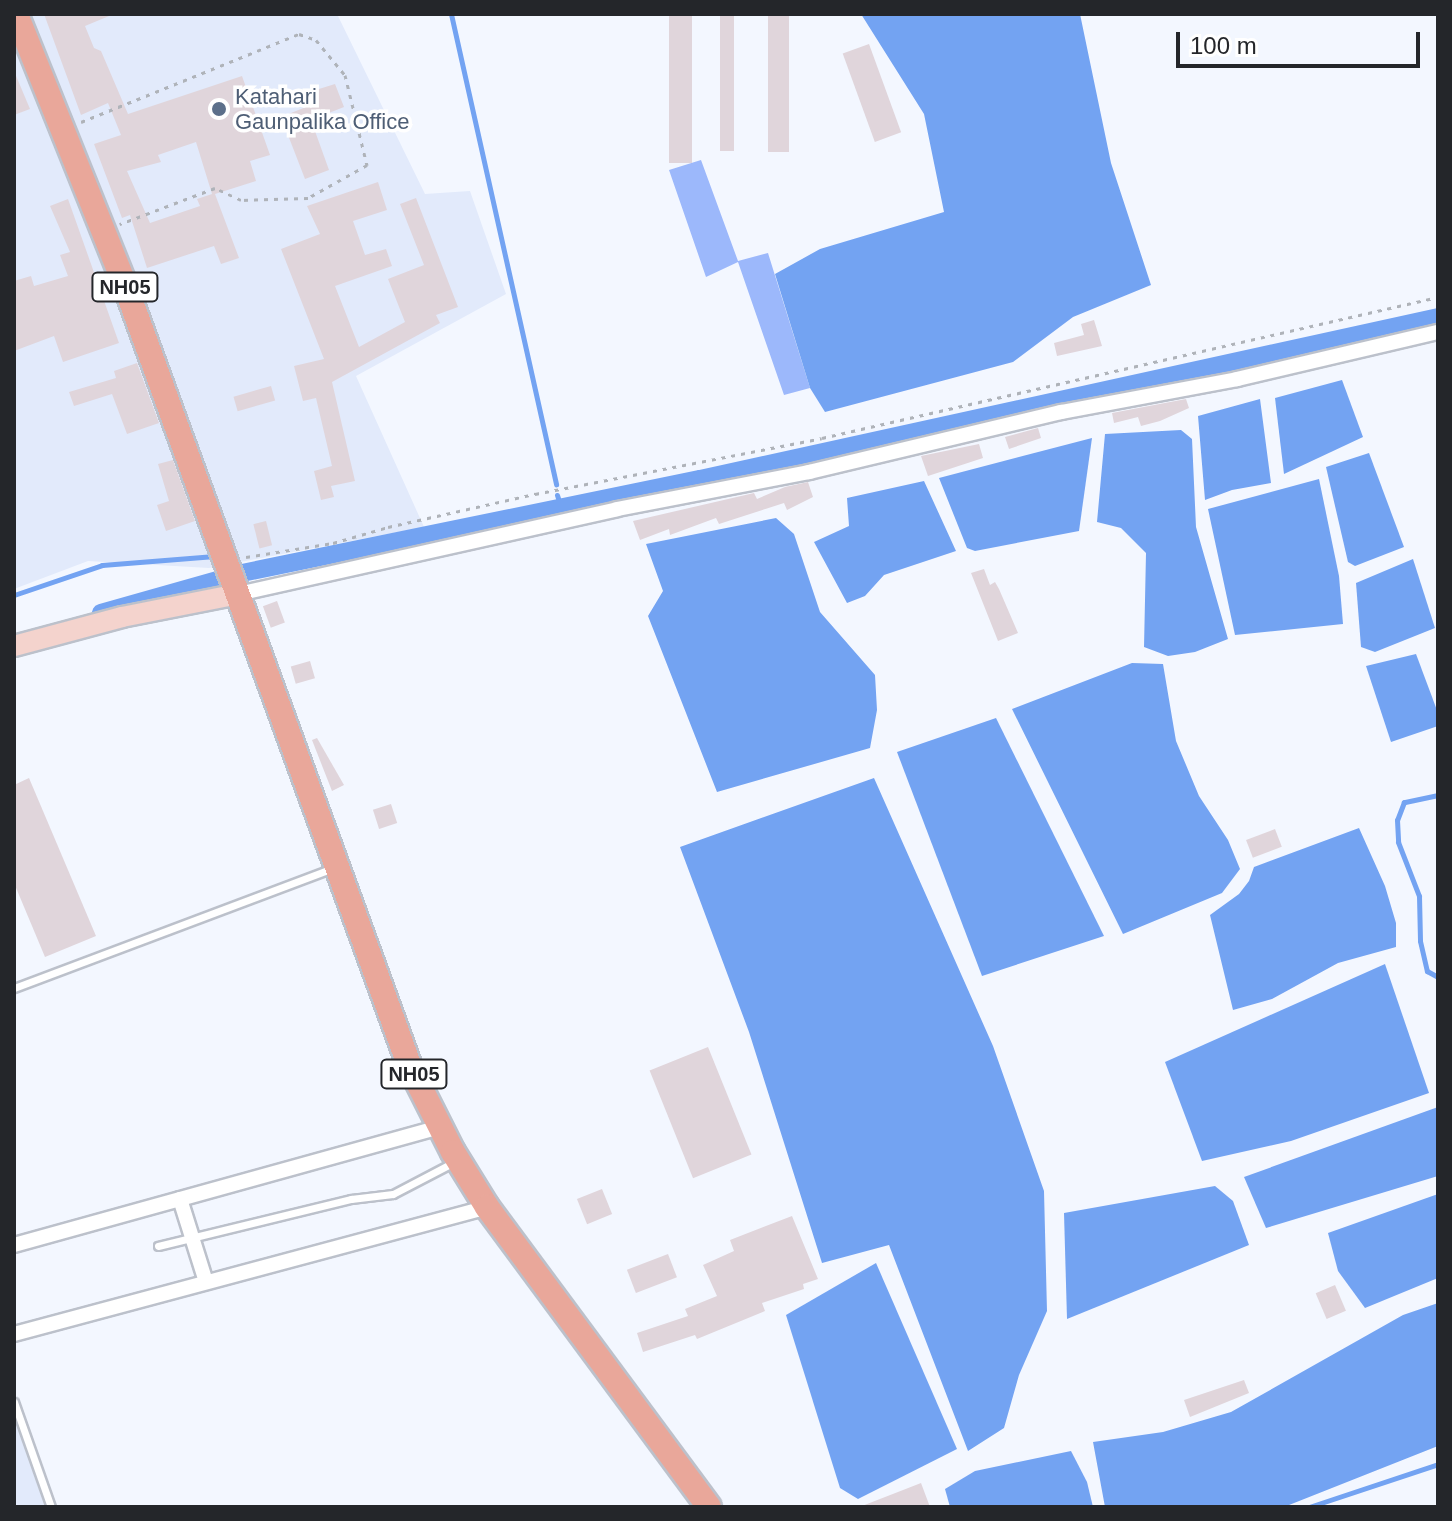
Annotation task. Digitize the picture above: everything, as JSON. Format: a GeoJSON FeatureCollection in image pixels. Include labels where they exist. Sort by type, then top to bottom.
{"type":"FeatureCollection","features":[{"type":"Feature","properties":{"kind":"main road","name":"NH05"},"geometry":{"type":"LineString","coordinates":[[16,14],[103,230],[410,1067],[458,1160],[487,1207],[709,1507]]}},
{"type":"Feature","properties":{"kind":"street"},"geometry":{"type":"LineString","coordinates":[[14,646],[122,617],[230,573],[617,509],[809,472],[1061,412],[1237,379],[1438,332]]}},
{"type":"Feature","properties":{"kind":"street"},"geometry":{"type":"LineString","coordinates":[[14,1245],[440,1127]]}},
{"type":"Feature","properties":{"kind":"street"},"geometry":{"type":"LineString","coordinates":[[180,1199],[206,1282]]}},
{"type":"Feature","properties":{"kind":"street"},"geometry":{"type":"LineString","coordinates":[[14,1334],[487,1207]]}},
{"type":"Feature","properties":{"kind":"lane"},"geometry":{"type":"LineString","coordinates":[[14,988],[336,868]]}},
{"type":"Feature","properties":{"kind":"lane"},"geometry":{"type":"LineString","coordinates":[[158,1246],[351,1199],[393,1194],[458,1160]]}},
{"type":"Feature","properties":{"kind":"lane"},"geometry":{"type":"LineString","coordinates":[[14,1402],[51,1507]]}},
{"type":"Feature","properties":{"kind":"path"},"geometry":{"type":"LineString","coordinates":[[62,129],[299,34],[316,40],[345,75],[367,165],[308,198],[241,200],[215,188],[103,230]]}},
{"type":"Feature","properties":{"kind":"path"},"geometry":{"type":"LineString","coordinates":[[230,573],[244,557],[333,543],[476,507],[822,438],[1438,297]]}},
{"type":"Feature","properties":{"kind":"shaded area"},"geometry":{"type":"Polygon","coordinates":[[[14,14],[337,14],[425,194],[470,191],[506,294],[356,376],[424,527],[209,568],[88,561],[14,589],[14,14]]]}},
{"type":"Feature","properties":{"kind":"shaded area"},"geometry":{"type":"Polygon","coordinates":[[[861,14],[1080,14],[1111,163],[1151,285],[1073,317],[1013,362],[825,412],[810,388],[775,274],[820,249],[944,212],[924,114],[861,14]]]}},
{"type":"Feature","properties":{"kind":"shaded area"},"geometry":{"type":"Polygon","coordinates":[[[701,160],[738,261],[768,253],[810,388],[784,395],[738,262],[706,277],[669,170],[701,160]]]}},
{"type":"Feature","properties":{"kind":"shaded area"},"geometry":{"type":"Polygon","coordinates":[[[1342,380],[1363,437],[1284,474],[1275,398],[1342,380]]]}},
{"type":"Feature","properties":{"kind":"shaded area"},"geometry":{"type":"Polygon","coordinates":[[[1260,399],[1271,483],[1232,490],[1205,500],[1198,416],[1260,399]]]}},
{"type":"Feature","properties":{"kind":"shaded area"},"geometry":{"type":"Polygon","coordinates":[[[1181,430],[1192,439],[1196,527],[1228,639],[1195,652],[1168,656],[1144,647],[1146,553],[1121,528],[1097,522],[1105,434],[1181,430]]]}},
{"type":"Feature","properties":{"kind":"shaded area"},"geometry":{"type":"Polygon","coordinates":[[[1092,438],[1079,531],[975,551],[967,548],[939,478],[1092,438]]]}},
{"type":"Feature","properties":{"kind":"shaded area"},"geometry":{"type":"Polygon","coordinates":[[[1369,453],[1404,547],[1355,566],[1348,562],[1326,467],[1369,453]]]}},
{"type":"Feature","properties":{"kind":"shaded area"},"geometry":{"type":"Polygon","coordinates":[[[1319,479],[1339,576],[1343,624],[1235,635],[1208,509],[1319,479]]]}},
{"type":"Feature","properties":{"kind":"shaded area"},"geometry":{"type":"Polygon","coordinates":[[[924,481],[956,551],[884,575],[865,596],[847,603],[814,542],[849,526],[847,498],[924,481]]]}},
{"type":"Feature","properties":{"kind":"shaded area"},"geometry":{"type":"Polygon","coordinates":[[[776,518],[794,534],[820,612],[875,675],[877,710],[870,748],[717,792],[648,616],[663,591],[646,544],[776,518]]]}},
{"type":"Feature","properties":{"kind":"shaded area"},"geometry":{"type":"Polygon","coordinates":[[[1413,559],[1435,628],[1375,652],[1361,647],[1356,583],[1413,559]]]}},
{"type":"Feature","properties":{"kind":"shaded area"},"geometry":{"type":"Polygon","coordinates":[[[1416,654],[1438,713],[1438,726],[1391,742],[1366,666],[1416,654]]]}},
{"type":"Feature","properties":{"kind":"shaded area"},"geometry":{"type":"Polygon","coordinates":[[[1132,663],[1163,664],[1176,741],[1199,796],[1228,840],[1240,869],[1222,893],[1123,934],[1012,709],[1132,663]]]}},
{"type":"Feature","properties":{"kind":"shaded area"},"geometry":{"type":"Polygon","coordinates":[[[996,718],[1104,936],[982,976],[897,752],[996,718]]]}},
{"type":"Feature","properties":{"kind":"shaded area"},"geometry":{"type":"Polygon","coordinates":[[[874,778],[993,1046],[1044,1191],[1047,1311],[1019,1375],[1004,1428],[968,1451],[889,1245],[822,1263],[749,1032],[680,847],[874,778]]]}},
{"type":"Feature","properties":{"kind":"shaded area"},"geometry":{"type":"Polygon","coordinates":[[[1359,828],[1385,886],[1396,923],[1396,947],[1338,963],[1272,999],[1233,1010],[1210,915],[1239,894],[1249,881],[1254,867],[1359,828]]]}},
{"type":"Feature","properties":{"kind":"shaded area"},"geometry":{"type":"Polygon","coordinates":[[[1385,964],[1429,1093],[1291,1141],[1202,1161],[1165,1062],[1385,964]]]}},
{"type":"Feature","properties":{"kind":"shaded area"},"geometry":{"type":"Polygon","coordinates":[[[1438,1107],[1438,1176],[1266,1228],[1244,1177],[1438,1107]]]}},
{"type":"Feature","properties":{"kind":"shaded area"},"geometry":{"type":"Polygon","coordinates":[[[1215,1186],[1233,1201],[1249,1245],[1067,1319],[1064,1213],[1215,1186]]]}},
{"type":"Feature","properties":{"kind":"shaded area"},"geometry":{"type":"Polygon","coordinates":[[[1438,1194],[1438,1278],[1365,1308],[1338,1271],[1328,1233],[1438,1194]]]}},
{"type":"Feature","properties":{"kind":"shaded area"},"geometry":{"type":"Polygon","coordinates":[[[876,1263],[957,1449],[858,1499],[840,1488],[786,1315],[876,1263]]]}},
{"type":"Feature","properties":{"kind":"shaded area"},"geometry":{"type":"Polygon","coordinates":[[[1438,1303],[1438,1446],[1284,1507],[1105,1507],[1093,1442],[1163,1432],[1231,1412],[1403,1315],[1438,1303]]]}},
{"type":"Feature","properties":{"kind":"shaded area"},"geometry":{"type":"Polygon","coordinates":[[[14,1415],[45,1507],[14,1507],[14,1415]]]}},
{"type":"Feature","properties":{"kind":"shaded area"},"geometry":{"type":"Polygon","coordinates":[[[1071,1451],[1087,1482],[1093,1507],[950,1507],[945,1489],[975,1471],[1071,1451]]]}},
{"type":"Feature","properties":{"kind":"building"},"geometry":{"type":"Polygon","coordinates":[[[44,14],[114,14],[85,26],[94,48],[101,51],[128,114],[242,76],[270,155],[250,161],[256,181],[215,194],[239,258],[221,264],[214,246],[147,268],[130,215],[122,218],[94,144],[121,135],[108,103],[81,115],[44,14]],[[196,142],[158,155],[161,162],[127,171],[150,223],[200,206],[197,199],[212,194],[196,142]]]}},
{"type":"Feature","properties":{"kind":"building"},"geometry":{"type":"Polygon","coordinates":[[[669,14],[692,14],[692,163],[669,163],[669,14]]]}},
{"type":"Feature","properties":{"kind":"building"},"geometry":{"type":"Polygon","coordinates":[[[720,14],[734,14],[734,151],[720,151],[720,14]]]}},
{"type":"Feature","properties":{"kind":"building"},"geometry":{"type":"Polygon","coordinates":[[[768,14],[789,14],[789,152],[768,152],[768,14]]]}},
{"type":"Feature","properties":{"kind":"building"},"geometry":{"type":"Polygon","coordinates":[[[869,44],[901,132],[875,142],[843,54],[869,44]]]}},
{"type":"Feature","properties":{"kind":"building"},"geometry":{"type":"Polygon","coordinates":[[[14,71],[30,109],[14,115],[14,71]]]}},
{"type":"Feature","properties":{"kind":"building"},"geometry":{"type":"Polygon","coordinates":[[[335,84],[344,107],[311,120],[329,170],[305,179],[281,117],[311,105],[306,93],[335,84]]]}},
{"type":"Feature","properties":{"kind":"building"},"geometry":{"type":"Polygon","coordinates":[[[378,182],[387,210],[353,221],[365,255],[386,249],[392,266],[335,286],[359,347],[405,322],[388,279],[424,265],[400,204],[416,198],[458,307],[436,315],[440,323],[332,382],[355,481],[331,486],[334,497],[321,500],[314,471],[332,466],[316,398],[303,401],[294,366],[324,359],[281,249],[320,234],[307,206],[378,182]]]}},
{"type":"Feature","properties":{"kind":"building"},"geometry":{"type":"Polygon","coordinates":[[[68,199],[119,343],[63,362],[54,336],[14,351],[14,281],[31,276],[34,286],[68,276],[60,255],[70,252],[50,206],[68,199]]]}},
{"type":"Feature","properties":{"kind":"building"},"geometry":{"type":"Polygon","coordinates":[[[1094,320],[1102,346],[1057,356],[1054,343],[1084,335],[1081,324],[1094,320]]]}},
{"type":"Feature","properties":{"kind":"building"},"geometry":{"type":"Polygon","coordinates":[[[137,363],[159,423],[127,434],[112,394],[74,406],[69,392],[116,378],[114,371],[137,363]]]}},
{"type":"Feature","properties":{"kind":"building"},"geometry":{"type":"Polygon","coordinates":[[[271,386],[275,400],[238,411],[234,397],[271,386]]]}},
{"type":"Feature","properties":{"kind":"building"},"geometry":{"type":"Polygon","coordinates":[[[1186,399],[1189,408],[1160,421],[1141,426],[1138,417],[1114,423],[1112,413],[1186,399]]]}},
{"type":"Feature","properties":{"kind":"building"},"geometry":{"type":"Polygon","coordinates":[[[1038,428],[1041,438],[1009,449],[1005,437],[1038,428]]]}},
{"type":"Feature","properties":{"kind":"building"},"geometry":{"type":"Polygon","coordinates":[[[979,444],[983,458],[928,476],[921,456],[979,444]]]}},
{"type":"Feature","properties":{"kind":"building"},"geometry":{"type":"Polygon","coordinates":[[[173,460],[195,521],[166,531],[157,505],[169,501],[158,464],[173,460]]]}},
{"type":"Feature","properties":{"kind":"building"},"geometry":{"type":"Polygon","coordinates":[[[808,482],[813,497],[787,510],[784,503],[719,524],[716,518],[670,535],[669,529],[640,540],[633,521],[754,493],[757,499],[785,487],[808,482]]]}},
{"type":"Feature","properties":{"kind":"building"},"geometry":{"type":"Polygon","coordinates":[[[266,521],[272,545],[259,548],[253,524],[266,521]]]}},
{"type":"Feature","properties":{"kind":"building"},"geometry":{"type":"Polygon","coordinates":[[[984,569],[990,585],[995,582],[999,589],[1018,633],[998,641],[971,573],[984,569]]]}},
{"type":"Feature","properties":{"kind":"building"},"geometry":{"type":"Polygon","coordinates":[[[277,601],[285,623],[271,628],[263,606],[277,601]]]}},
{"type":"Feature","properties":{"kind":"building"},"geometry":{"type":"Polygon","coordinates":[[[310,661],[315,678],[296,684],[291,667],[310,661]]]}},
{"type":"Feature","properties":{"kind":"building"},"geometry":{"type":"Polygon","coordinates":[[[317,738],[344,785],[332,791],[312,740],[317,738]]]}},
{"type":"Feature","properties":{"kind":"building"},"geometry":{"type":"Polygon","coordinates":[[[29,778],[96,936],[45,957],[14,883],[14,785],[29,778]]]}},
{"type":"Feature","properties":{"kind":"building"},"geometry":{"type":"Polygon","coordinates":[[[391,804],[397,823],[379,829],[373,810],[391,804]]]}},
{"type":"Feature","properties":{"kind":"building"},"geometry":{"type":"Polygon","coordinates":[[[1275,829],[1282,847],[1253,858],[1246,840],[1275,829]]]}},
{"type":"Feature","properties":{"kind":"building"},"geometry":{"type":"Polygon","coordinates":[[[708,1047],[751,1155],[693,1178],[650,1071],[708,1047]]]}},
{"type":"Feature","properties":{"kind":"building"},"geometry":{"type":"Polygon","coordinates":[[[602,1189],[612,1214],[587,1224],[577,1199],[602,1189]]]}},
{"type":"Feature","properties":{"kind":"building"},"geometry":{"type":"Polygon","coordinates":[[[792,1216],[818,1279],[803,1284],[804,1289],[762,1303],[765,1311],[697,1339],[695,1335],[643,1352],[637,1333],[688,1316],[685,1309],[717,1296],[703,1265],[734,1251],[730,1240],[792,1216]]]}},
{"type":"Feature","properties":{"kind":"building"},"geometry":{"type":"Polygon","coordinates":[[[668,1254],[677,1277],[636,1293],[627,1270],[668,1254]]]}},
{"type":"Feature","properties":{"kind":"building"},"geometry":{"type":"Polygon","coordinates":[[[1335,1285],[1346,1311],[1327,1319],[1316,1293],[1335,1285]]]}},
{"type":"Feature","properties":{"kind":"building"},"geometry":{"type":"Polygon","coordinates":[[[1244,1380],[1249,1393],[1190,1417],[1184,1400],[1244,1380]]]}},
{"type":"Feature","properties":{"kind":"building"},"geometry":{"type":"Polygon","coordinates":[[[921,1483],[930,1507],[862,1507],[862,1506],[921,1483]]]}},
{"type":"Feature","properties":{"kind":"waterway"},"geometry":{"type":"LineString","coordinates":[[451,14],[556,484]]}},
{"type":"Feature","properties":{"kind":"waterway"},"geometry":{"type":"LineString","coordinates":[[101,613],[242,573],[700,479],[1438,317]]}},
{"type":"Feature","properties":{"kind":"waterway"},"geometry":{"type":"LineString","coordinates":[[557,495],[561,507]]}},
{"type":"Feature","properties":{"kind":"waterway"},"geometry":{"type":"LineString","coordinates":[[14,595],[102,565],[215,556]]}},
{"type":"Feature","properties":{"kind":"waterway"},"geometry":{"type":"LineString","coordinates":[[1438,795],[1404,802],[1397,820],[1398,842],[1419,896],[1420,941],[1427,971],[1438,977]]}},
{"type":"Feature","properties":{"kind":"waterway"},"geometry":{"type":"LineString","coordinates":[[1309,1507],[1438,1464]]}},
{"type":"Feature","properties":{"kind":"place","name":"Katahari Gaunpalika Office"},"geometry":{"type":"Point","coordinates":[219,109]}}]}
